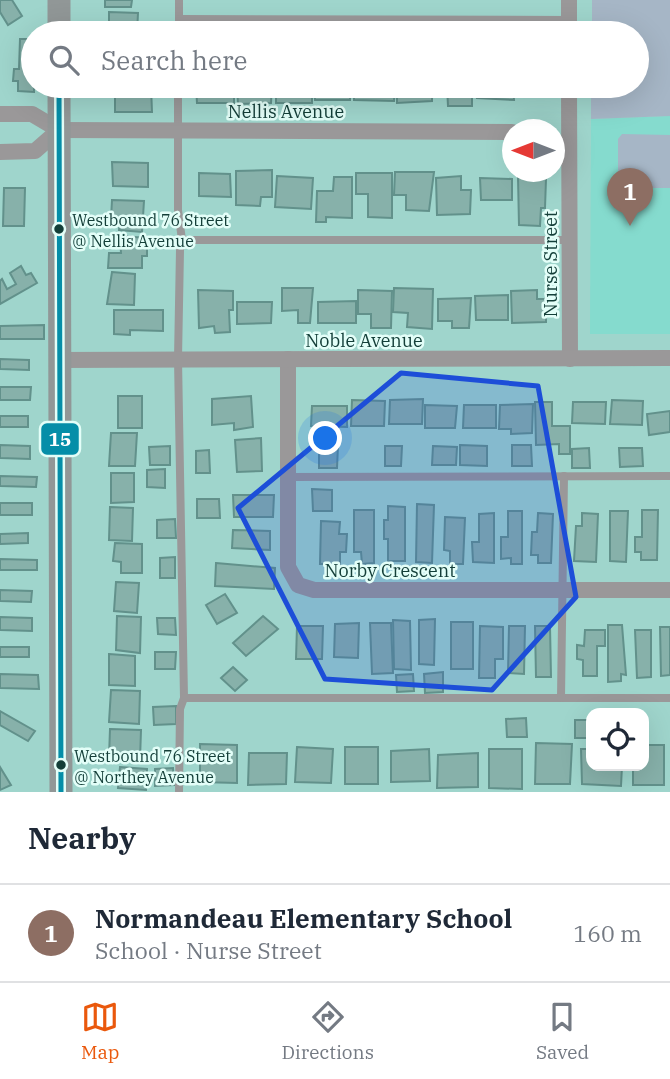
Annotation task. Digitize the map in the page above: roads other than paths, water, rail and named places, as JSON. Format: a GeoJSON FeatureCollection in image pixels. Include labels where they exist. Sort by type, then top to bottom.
{"type":"FeatureCollection","features":[{"type":"Feature","properties":{"kind":"street"},"geometry":{"type":"LineString","coordinates":[[58,0],[59,21]]}},
{"type":"Feature","properties":{"kind":"street"},"geometry":{"type":"LineString","coordinates":[[569,0],[569,21]]}},
{"type":"Feature","properties":{"kind":"street"},"geometry":{"type":"LineString","coordinates":[[59,98],[61,792]]}},
{"type":"Feature","properties":{"kind":"street","name":"Nurse Street"},"geometry":{"type":"LineString","coordinates":[[564,119],[567,98]]}},
{"type":"Feature","properties":{"kind":"street"},"geometry":{"type":"LineString","coordinates":[[0,114],[32,114],[60,130]]}},
{"type":"Feature","properties":{"kind":"street"},"geometry":{"type":"LineString","coordinates":[[0,152],[35,151],[60,130]]}},
{"type":"Feature","properties":{"kind":"street","name":"Nellis Avenue"},"geometry":{"type":"LineString","coordinates":[[60,130],[502,132]]}},
{"type":"Feature","properties":{"kind":"street","name":"Nurse Street"},"geometry":{"type":"LineString","coordinates":[[565,178],[569,240],[570,359]]}},
{"type":"Feature","properties":{"kind":"street","name":"Noble Avenue"},"geometry":{"type":"LineString","coordinates":[[59,360],[670,358]]}},
{"type":"Feature","properties":{"kind":"street","name":"Norby Crescent"},"geometry":{"type":"LineString","coordinates":[[288,359],[288,567],[293,581],[306,589],[670,590]]}},
{"type":"Feature","properties":{"kind":"lane"},"geometry":{"type":"LineString","coordinates":[[178,0],[179,19],[276,21]]}},
{"type":"Feature","properties":{"kind":"lane"},"geometry":{"type":"LineString","coordinates":[[178,98],[178,210],[183,240],[180,250],[178,359],[184,698],[180,709],[178,792]]}},
{"type":"Feature","properties":{"kind":"lane"},"geometry":{"type":"LineString","coordinates":[[183,240],[569,240]]}},
{"type":"Feature","properties":{"kind":"lane"},"geometry":{"type":"LineString","coordinates":[[561,698],[564,476]]}},
{"type":"Feature","properties":{"kind":"lane"},"geometry":{"type":"LineString","coordinates":[[288,477],[670,476]]}},
{"type":"Feature","properties":{"kind":"lane"},"geometry":{"type":"LineString","coordinates":[[184,698],[670,698]]}},
{"type":"Feature","properties":{"kind":"place","name":"Normandeau Elementary School"},"geometry":{"type":"Point","coordinates":[630,226]}},
{"type":"Feature","properties":{"kind":"place","name":"Westbound 76 Street @ Nellis Avenue"},"geometry":{"type":"Point","coordinates":[59,229]}},
{"type":"Feature","properties":{"kind":"place","name":"Westbound 76 Street @ Northey Avenue"},"geometry":{"type":"Point","coordinates":[61,765]}}]}
